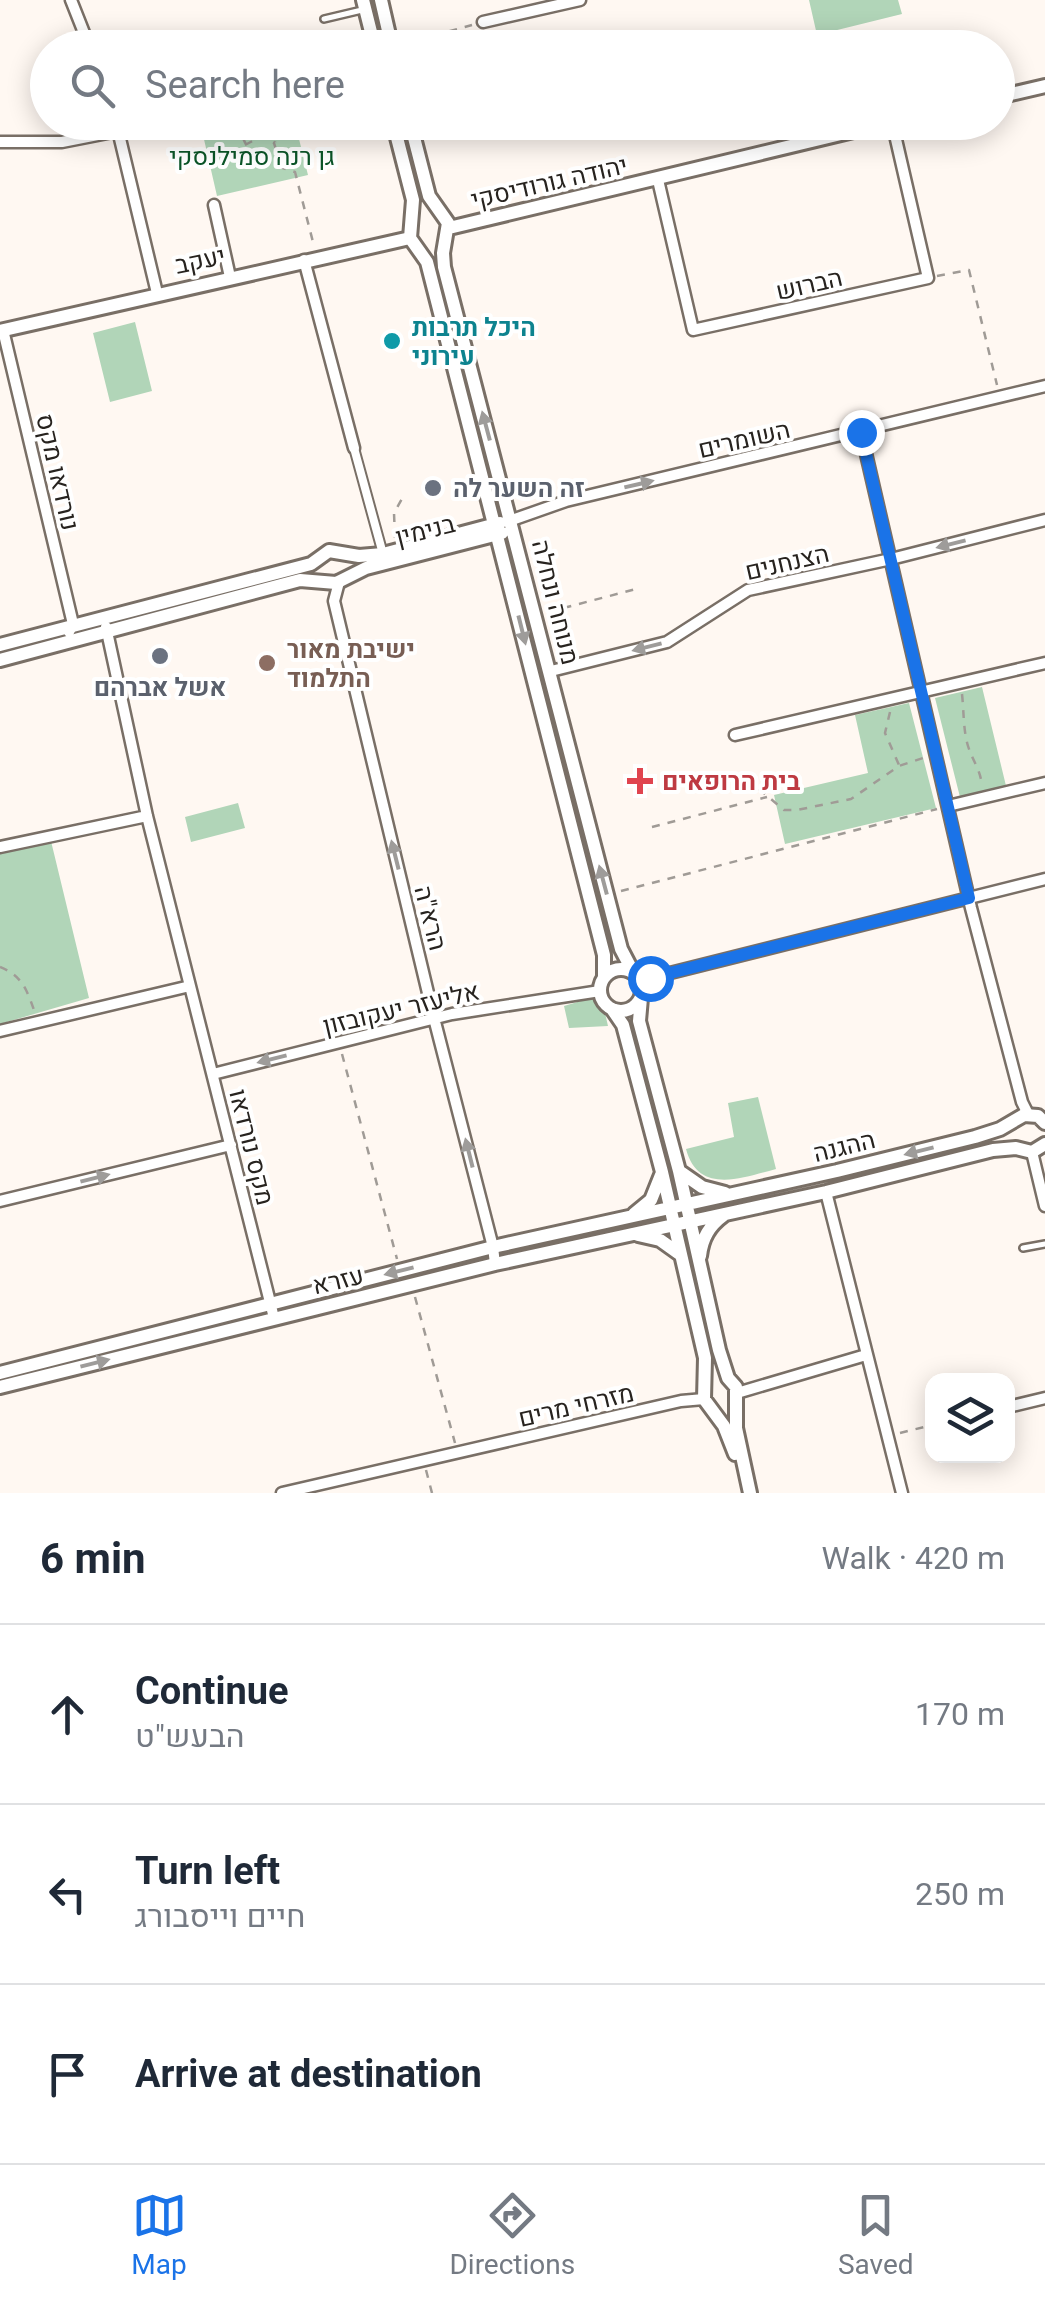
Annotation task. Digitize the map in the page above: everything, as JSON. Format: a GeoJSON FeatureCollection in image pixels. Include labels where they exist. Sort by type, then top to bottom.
{"type":"FeatureCollection","features":[{"type":"Feature","properties":{"kind":"street"},"geometry":{"type":"LineString","coordinates":[[71,0],[83,30]]}},
{"type":"Feature","properties":{"kind":"street"},"geometry":{"type":"LineString","coordinates":[[381,0],[388,30]]}},
{"type":"Feature","properties":{"kind":"street"},"geometry":{"type":"LineString","coordinates":[[483,22],[580,0]]}},
{"type":"Feature","properties":{"kind":"street"},"geometry":{"type":"LineString","coordinates":[[364,4],[370,30]]}},
{"type":"Feature","properties":{"kind":"street"},"geometry":{"type":"LineString","coordinates":[[1015,93],[1045,86]]}},
{"type":"Feature","properties":{"kind":"street"},"geometry":{"type":"LineString","coordinates":[[0,142],[69,140]]}},
{"type":"Feature","properties":{"kind":"street"},"geometry":{"type":"LineString","coordinates":[[120,140],[157,293]]}},
{"type":"Feature","properties":{"kind":"street"},"geometry":{"type":"LineString","coordinates":[[398,140],[413,200],[415,243],[431,250],[448,235],[446,218],[429,196],[415,140]]}},
{"type":"Feature","properties":{"kind":"street","name":"יהודה גורודיסקי"},"geometry":{"type":"LineString","coordinates":[[448,235],[819,140]]}},
{"type":"Feature","properties":{"kind":"street"},"geometry":{"type":"LineString","coordinates":[[896,140],[928,278]]}},
{"type":"Feature","properties":{"kind":"street","name":"הברוש"},"geometry":{"type":"LineString","coordinates":[[658,180],[693,330],[928,278]]}},
{"type":"Feature","properties":{"kind":"street"},"geometry":{"type":"LineString","coordinates":[[214,205],[230,277]]}},
{"type":"Feature","properties":{"kind":"street"},"geometry":{"type":"LineString","coordinates":[[412,218],[426,209],[438,211]]}},
{"type":"Feature","properties":{"kind":"street","name":"מנוחה ונחלה"},"geometry":{"type":"LineString","coordinates":[[448,235],[444,268],[537,615],[620,949],[636,975]]}},
{"type":"Feature","properties":{"kind":"street","name":"יעקב"},"geometry":{"type":"LineString","coordinates":[[1,330],[310,258],[415,243]]}},
{"type":"Feature","properties":{"kind":"street","name":"מנוחה ונחלה"},"geometry":{"type":"LineString","coordinates":[[415,243],[427,262],[604,955],[602,984]]}},
{"type":"Feature","properties":{"kind":"street"},"geometry":{"type":"LineString","coordinates":[[310,258],[354,448],[390,553]]}},
{"type":"Feature","properties":{"kind":"street","name":"נורדאו מקס"},"geometry":{"type":"LineString","coordinates":[[1,330],[74,624]]}},
{"type":"Feature","properties":{"kind":"street","name":"השומרים"},"geometry":{"type":"LineString","coordinates":[[512,520],[566,501],[1045,386]]}},
{"type":"Feature","properties":{"kind":"street"},"geometry":{"type":"LineString","coordinates":[[861,432],[969,898],[1022,1102],[1040,1119]]}},
{"type":"Feature","properties":{"kind":"street","name":"בנימין"},"geometry":{"type":"LineString","coordinates":[[0,660],[286,584],[311,579],[338,580],[496,529],[512,520]]}},
{"type":"Feature","properties":{"kind":"street","name":"הצנחנים"},"geometry":{"type":"LineString","coordinates":[[550,671],[667,642],[748,590],[891,560],[1045,520]]}},
{"type":"Feature","properties":{"kind":"street","name":"בנימין"},"geometry":{"type":"LineString","coordinates":[[321,557],[329,551],[359,556],[390,553],[496,529]]}},
{"type":"Feature","properties":{"kind":"street"},"geometry":{"type":"LineString","coordinates":[[321,557],[318,568],[338,580],[350,560],[343,552]]}},
{"type":"Feature","properties":{"kind":"street"},"geometry":{"type":"LineString","coordinates":[[0,645],[310,564],[321,557]]}},
{"type":"Feature","properties":{"kind":"street","name":"הרא\"ה"},"geometry":{"type":"LineString","coordinates":[[338,580],[334,601],[495,1264]]}},
{"type":"Feature","properties":{"kind":"street"},"geometry":{"type":"LineString","coordinates":[[0,1031],[190,986],[147,816],[104,616]]}},
{"type":"Feature","properties":{"kind":"street"},"geometry":{"type":"LineString","coordinates":[[60,645],[74,624]]}},
{"type":"Feature","properties":{"kind":"street"},"geometry":{"type":"LineString","coordinates":[[735,735],[1045,663]]}},
{"type":"Feature","properties":{"kind":"street"},"geometry":{"type":"LineString","coordinates":[[948,806],[1045,782]]}},
{"type":"Feature","properties":{"kind":"street"},"geometry":{"type":"LineString","coordinates":[[0,847],[147,816]]}},
{"type":"Feature","properties":{"kind":"street"},"geometry":{"type":"LineString","coordinates":[[750,1491],[724,1426],[706,1398],[705,1358],[662,1172],[622,1025],[603,1002],[602,984],[621,968],[650,978],[1045,879]]}},
{"type":"Feature","properties":{"kind":"street"},"geometry":{"type":"LineString","coordinates":[[636,975],[641,998],[638,1021],[679,1171],[718,1350],[736,1396],[736,1428],[750,1491]]}},
{"type":"Feature","properties":{"kind":"street","name":"אליעזר יעקובזון"},"geometry":{"type":"LineString","coordinates":[[212,1074],[434,1018],[602,984]]}},
{"type":"Feature","properties":{"kind":"street","name":"מקס נורדאו"},"geometry":{"type":"LineString","coordinates":[[190,986],[273,1311]]}},
{"type":"Feature","properties":{"kind":"street"},"geometry":{"type":"LineString","coordinates":[[612,1009],[632,1008],[641,998]]}},
{"type":"Feature","properties":{"kind":"street","name":"ההגנה"},"geometry":{"type":"LineString","coordinates":[[685,1205],[975,1137],[1012,1124],[1019,1117],[1040,1119]]}},
{"type":"Feature","properties":{"kind":"street"},"geometry":{"type":"LineString","coordinates":[[1012,1124],[1010,1139],[1016,1148],[1032,1152],[1045,1144]]}},
{"type":"Feature","properties":{"kind":"street"},"geometry":{"type":"LineString","coordinates":[[0,1201],[231,1144]]}},
{"type":"Feature","properties":{"kind":"street","name":"ההגנה"},"geometry":{"type":"LineString","coordinates":[[688,1221],[1016,1148]]}},
{"type":"Feature","properties":{"kind":"street"},"geometry":{"type":"LineString","coordinates":[[1032,1152],[1044,1199]]}},
{"type":"Feature","properties":{"kind":"street"},"geometry":{"type":"LineString","coordinates":[[679,1171],[702,1187],[732,1194]]}},
{"type":"Feature","properties":{"kind":"street"},"geometry":{"type":"LineString","coordinates":[[630,1217],[651,1200],[662,1172]]}},
{"type":"Feature","properties":{"kind":"street"},"geometry":{"type":"LineString","coordinates":[[826,1192],[902,1493]]}},
{"type":"Feature","properties":{"kind":"street","name":"עזרא"},"geometry":{"type":"LineString","coordinates":[[0,1373],[273,1311],[412,1286],[625,1234],[671,1216],[685,1205]]}},
{"type":"Feature","properties":{"kind":"street"},"geometry":{"type":"LineString","coordinates":[[700,1268],[705,1236],[726,1213]]}},
{"type":"Feature","properties":{"kind":"street","name":"עזרא"},"geometry":{"type":"LineString","coordinates":[[0,1388],[400,1271],[494,1248],[630,1217],[671,1216],[688,1221]]}},
{"type":"Feature","properties":{"kind":"street"},"geometry":{"type":"LineString","coordinates":[[625,1234],[660,1240],[681,1255]]}},
{"type":"Feature","properties":{"kind":"street"},"geometry":{"type":"LineString","coordinates":[[706,1398],[723,1410],[736,1396],[866,1355]]}},
{"type":"Feature","properties":{"kind":"street"},"geometry":{"type":"LineString","coordinates":[[706,1398],[714,1377],[728,1378]]}},
{"type":"Feature","properties":{"kind":"street","name":"מזרחי מרים"},"geometry":{"type":"LineString","coordinates":[[282,1493],[706,1398]]}},
{"type":"Feature","properties":{"kind":"street"},"geometry":{"type":"LineString","coordinates":[[1015,1405],[1045,1398]]}},
{"type":"Feature","properties":{"kind":"lane"},"geometry":{"type":"LineString","coordinates":[[324,19],[364,4]]}},
{"type":"Feature","properties":{"kind":"lane"},"geometry":{"type":"LineString","coordinates":[[1022,1248],[1045,1244]]}},
{"type":"Feature","properties":{"kind":"path"},"geometry":{"type":"LineString","coordinates":[[454,30],[483,22]]}},
{"type":"Feature","properties":{"kind":"path"},"geometry":{"type":"LineString","coordinates":[[242,140],[253,156],[294,172],[298,178],[310,258]]}},
{"type":"Feature","properties":{"kind":"path"},"geometry":{"type":"LineString","coordinates":[[244,146],[255,140]]}},
{"type":"Feature","properties":{"kind":"path"},"geometry":{"type":"LineString","coordinates":[[269,140],[274,143]]}},
{"type":"Feature","properties":{"kind":"path"},"geometry":{"type":"LineString","coordinates":[[275,140],[282,168]]}},
{"type":"Feature","properties":{"kind":"path"},"geometry":{"type":"LineString","coordinates":[[928,278],[969,270],[1000,396]]}},
{"type":"Feature","properties":{"kind":"path"},"geometry":{"type":"LineString","coordinates":[[390,553],[394,513],[403,497]]}},
{"type":"Feature","properties":{"kind":"path"},"geometry":{"type":"LineString","coordinates":[[537,615],[640,588]]}},
{"type":"Feature","properties":{"kind":"path"},"geometry":{"type":"LineString","coordinates":[[961,683],[964,727],[980,768],[981,798]]}},
{"type":"Feature","properties":{"kind":"path"},"geometry":{"type":"LineString","coordinates":[[887,700],[891,715],[885,733],[900,766]]}},
{"type":"Feature","properties":{"kind":"path"},"geometry":{"type":"LineString","coordinates":[[759,788],[784,810],[851,799],[900,766],[936,752]]}},
{"type":"Feature","properties":{"kind":"path"},"geometry":{"type":"LineString","coordinates":[[652,828],[769,797]]}},
{"type":"Feature","properties":{"kind":"path"},"geometry":{"type":"LineString","coordinates":[[607,895],[948,806]]}},
{"type":"Feature","properties":{"kind":"path"},"geometry":{"type":"LineString","coordinates":[[0,967],[24,982],[37,1021]]}},
{"type":"Feature","properties":{"kind":"path"},"geometry":{"type":"LineString","coordinates":[[339,1043],[400,1271]]}},
{"type":"Feature","properties":{"kind":"path"},"geometry":{"type":"LineString","coordinates":[[412,1286],[458,1453]]}},
{"type":"Feature","properties":{"kind":"path"},"geometry":{"type":"LineString","coordinates":[[887,1436],[925,1427]]}},
{"type":"Feature","properties":{"kind":"path"},"geometry":{"type":"LineString","coordinates":[[424,1461],[432,1493]]}},
{"type":"Feature","properties":{"kind":"green space"},"geometry":{"type":"Polygon","coordinates":[[[809,0],[898,0],[902,14],[837,30],[816,30],[809,0]]]}},
{"type":"Feature","properties":{"kind":"green space","name":"גן רנה סמילנסקי"},"geometry":{"type":"Polygon","coordinates":[[[204,140],[299,140],[308,175],[217,196],[204,140]]]}},
{"type":"Feature","properties":{"kind":"green space"},"geometry":{"type":"Polygon","coordinates":[[[135,322],[152,391],[110,402],[93,333],[135,322]]]}},
{"type":"Feature","properties":{"kind":"green space"},"geometry":{"type":"Polygon","coordinates":[[[982,687],[1008,794],[962,805],[935,698],[982,687]]]}},
{"type":"Feature","properties":{"kind":"green space"},"geometry":{"type":"Polygon","coordinates":[[[909,703],[936,808],[785,844],[774,795],[868,773],[855,715],[909,703]]]}},
{"type":"Feature","properties":{"kind":"green space"},"geometry":{"type":"Polygon","coordinates":[[[238,803],[245,828],[191,842],[185,817],[238,803]]]}},
{"type":"Feature","properties":{"kind":"green space"},"geometry":{"type":"Polygon","coordinates":[[[50,837],[89,998],[0,1024],[0,848],[50,837]]]}},
{"type":"Feature","properties":{"kind":"green space"},"geometry":{"type":"Polygon","coordinates":[[[601,995],[608,1026],[569,1028],[564,1006],[601,995]]]}},
{"type":"Feature","properties":{"kind":"green space"},"geometry":{"type":"Polygon","coordinates":[[[758,1097],[776,1169],[723,1180],[700,1173],[686,1149],[734,1137],[728,1103],[758,1097]]]}},
{"type":"Feature","properties":{"kind":"place","name":"היכל תרבות עירוני"},"geometry":{"type":"Point","coordinates":[392,341]}},
{"type":"Feature","properties":{"kind":"place","name":"זה השער לה"},"geometry":{"type":"Point","coordinates":[433,488]}},
{"type":"Feature","properties":{"kind":"place","name":"אשל אברהם"},"geometry":{"type":"Point","coordinates":[160,656]}},
{"type":"Feature","properties":{"kind":"place","name":"ישיבת מאור התלמוד"},"geometry":{"type":"Point","coordinates":[267,663]}},
{"type":"Feature","properties":{"kind":"place","name":"בית הרופאים"},"geometry":{"type":"Point","coordinates":[640,781]}},
{"type":"Feature","properties":{"kind":"route"},"geometry":{"type":"LineString","coordinates":[[650,978],[969,898],[861,432]]}}]}
